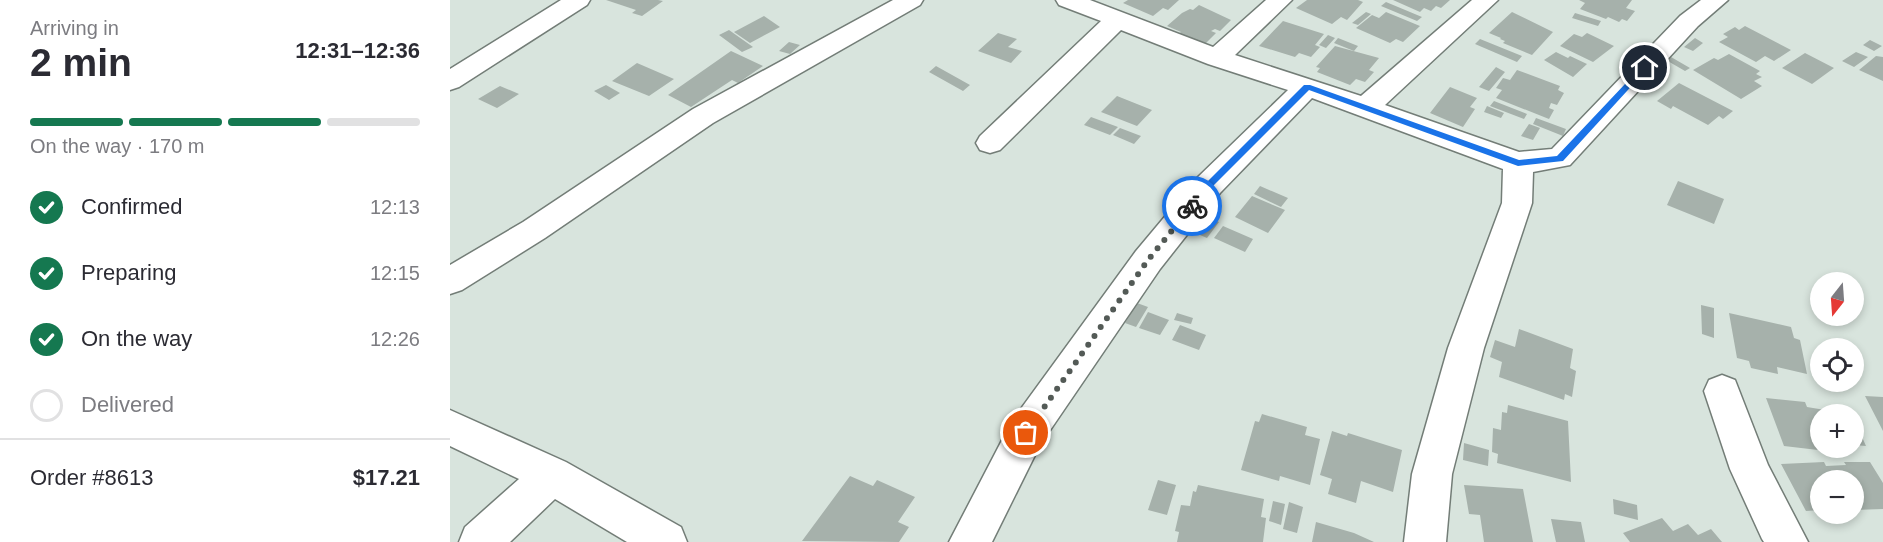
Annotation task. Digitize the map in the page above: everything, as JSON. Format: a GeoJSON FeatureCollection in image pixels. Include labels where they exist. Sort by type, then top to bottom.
{"type":"FeatureCollection","features":[{"type":"Feature","properties":{"kind":"street"},"geometry":{"type":"LineString","coordinates":[[450,81],[578,0]]}},
{"type":"Feature","properties":{"kind":"street"},"geometry":{"type":"LineString","coordinates":[[450,281],[534,230],[703,116],[911,0]]}},
{"type":"Feature","properties":{"kind":"street"},"geometry":{"type":"LineString","coordinates":[[1217,58],[1280,0]]}},
{"type":"Feature","properties":{"kind":"street"},"geometry":{"type":"LineString","coordinates":[[1366,107],[1486,0]]}},
{"type":"Feature","properties":{"kind":"street"},"geometry":{"type":"LineString","coordinates":[[1082,2],[1217,58],[1366,107],[1518,163],[1560,159],[1689,21],[1716,0]]}},
{"type":"Feature","properties":{"kind":"street"},"geometry":{"type":"LineString","coordinates":[[990,143],[1037,95],[1119,19]]}},
{"type":"Feature","properties":{"kind":"street"},"geometry":{"type":"LineString","coordinates":[[970,542],[1026,433],[1148,260],[1209,185],[1307,87]]}},
{"type":"Feature","properties":{"kind":"street"},"geometry":{"type":"LineString","coordinates":[[1425,542],[1432,474],[1466,348],[1517,203],[1518,163]]}},
{"type":"Feature","properties":{"kind":"street"},"geometry":{"type":"LineString","coordinates":[[1722,391],[1745,461],[1769,515],[1787,542]]}},
{"type":"Feature","properties":{"kind":"street"},"geometry":{"type":"LineString","coordinates":[[450,427],[552,476],[666,542]]}},
{"type":"Feature","properties":{"kind":"street"},"geometry":{"type":"LineString","coordinates":[[480,542],[552,476]]}},
{"type":"Feature","properties":{"kind":"building"},"geometry":{"type":"Polygon","coordinates":[[[606,0],[663,1],[642,16],[632,13],[636,10],[606,0]]]}},
{"type":"Feature","properties":{"kind":"building"},"geometry":{"type":"Polygon","coordinates":[[[1128,0],[1179,0],[1168,10],[1163,8],[1153,16],[1123,3],[1128,0]]]}},
{"type":"Feature","properties":{"kind":"building"},"geometry":{"type":"Polygon","coordinates":[[[1307,0],[1358,0],[1363,2],[1347,20],[1341,17],[1332,24],[1296,8],[1307,0]]]}},
{"type":"Feature","properties":{"kind":"building"},"geometry":{"type":"Polygon","coordinates":[[[1393,0],[1450,0],[1441,8],[1436,6],[1431,11],[1424,8],[1420,12],[1393,0]]]}},
{"type":"Feature","properties":{"kind":"building"},"geometry":{"type":"Polygon","coordinates":[[[1579,0],[1632,0],[1626,8],[1635,11],[1627,21],[1622,19],[1619,22],[1580,9],[1585,3],[1579,0]]]}},
{"type":"Feature","properties":{"kind":"building"},"geometry":{"type":"Polygon","coordinates":[[[1386,2],[1422,17],[1417,21],[1381,6],[1386,2]]]}},
{"type":"Feature","properties":{"kind":"building"},"geometry":{"type":"Polygon","coordinates":[[[1199,5],[1231,20],[1220,31],[1215,29],[1211,31],[1216,33],[1204,45],[1178,34],[1181,32],[1167,26],[1182,13],[1193,10],[1199,5]]]}},
{"type":"Feature","properties":{"kind":"building"},"geometry":{"type":"Polygon","coordinates":[[[1366,12],[1371,14],[1358,25],[1352,23],[1366,12]]]}},
{"type":"Feature","properties":{"kind":"building"},"geometry":{"type":"Polygon","coordinates":[[[1386,12],[1420,26],[1403,42],[1396,39],[1390,43],[1356,28],[1372,15],[1379,18],[1386,12]]]}},
{"type":"Feature","properties":{"kind":"building"},"geometry":{"type":"Polygon","coordinates":[[[1512,12],[1553,32],[1532,55],[1503,43],[1505,41],[1501,38],[1489,33],[1512,12]]]}},
{"type":"Feature","properties":{"kind":"building"},"geometry":{"type":"Polygon","coordinates":[[[1575,13],[1601,21],[1598,26],[1572,18],[1575,13]]]}},
{"type":"Feature","properties":{"kind":"building"},"geometry":{"type":"Polygon","coordinates":[[[764,16],[780,27],[750,43],[734,32],[764,16]]]}},
{"type":"Feature","properties":{"kind":"building"},"geometry":{"type":"Polygon","coordinates":[[[1283,21],[1324,34],[1315,45],[1320,47],[1311,57],[1299,53],[1295,57],[1259,46],[1283,21]]]}},
{"type":"Feature","properties":{"kind":"building"},"geometry":{"type":"Polygon","coordinates":[[[1745,26],[1791,50],[1774,61],[1765,56],[1756,62],[1719,42],[1728,37],[1723,34],[1735,27],[1739,30],[1745,26]]]}},
{"type":"Feature","properties":{"kind":"building"},"geometry":{"type":"Polygon","coordinates":[[[729,30],[753,47],[742,52],[719,35],[729,30]]]}},
{"type":"Feature","properties":{"kind":"building"},"geometry":{"type":"Polygon","coordinates":[[[998,33],[1017,39],[1008,47],[1022,51],[1011,63],[978,51],[998,33]]]}},
{"type":"Feature","properties":{"kind":"building"},"geometry":{"type":"Polygon","coordinates":[[[1587,33],[1614,46],[1593,62],[1560,46],[1574,34],[1582,37],[1587,33]]]}},
{"type":"Feature","properties":{"kind":"building"},"geometry":{"type":"Polygon","coordinates":[[[1328,35],[1335,38],[1326,48],[1319,45],[1328,35]]]}},
{"type":"Feature","properties":{"kind":"building"},"geometry":{"type":"Polygon","coordinates":[[[1338,38],[1358,46],[1354,51],[1334,43],[1338,38]]]}},
{"type":"Feature","properties":{"kind":"building"},"geometry":{"type":"Polygon","coordinates":[[[1695,38],[1703,43],[1693,51],[1684,47],[1695,38]]]}},
{"type":"Feature","properties":{"kind":"building"},"geometry":{"type":"Polygon","coordinates":[[[1480,39],[1522,56],[1517,62],[1475,44],[1480,39]]]}},
{"type":"Feature","properties":{"kind":"building"},"geometry":{"type":"Polygon","coordinates":[[[1870,40],[1882,46],[1874,51],[1863,45],[1870,40]]]}},
{"type":"Feature","properties":{"kind":"building"},"geometry":{"type":"Polygon","coordinates":[[[789,42],[800,45],[790,54],[779,51],[789,42]]]}},
{"type":"Feature","properties":{"kind":"building"},"geometry":{"type":"Polygon","coordinates":[[[1335,46],[1379,58],[1369,70],[1374,72],[1365,82],[1356,79],[1350,85],[1317,72],[1320,68],[1316,67],[1335,46]]]}},
{"type":"Feature","properties":{"kind":"building"},"geometry":{"type":"Polygon","coordinates":[[[731,51],[763,66],[738,83],[732,80],[691,107],[668,95],[731,51]]]}},
{"type":"Feature","properties":{"kind":"building"},"geometry":{"type":"Polygon","coordinates":[[[1556,52],[1587,64],[1573,77],[1544,60],[1556,52]]]}},
{"type":"Feature","properties":{"kind":"building"},"geometry":{"type":"Polygon","coordinates":[[[1856,52],[1868,57],[1854,67],[1842,61],[1856,52]]]}},
{"type":"Feature","properties":{"kind":"building"},"geometry":{"type":"Polygon","coordinates":[[[1805,53],[1834,68],[1812,84],[1782,68],[1805,53]]]}},
{"type":"Feature","properties":{"kind":"building"},"geometry":{"type":"Polygon","coordinates":[[[1729,54],[1760,71],[1756,74],[1762,77],[1754,81],[1762,86],[1741,99],[1693,70],[1714,58],[1718,60],[1729,54]]]}},
{"type":"Feature","properties":{"kind":"building"},"geometry":{"type":"Polygon","coordinates":[[[1876,56],[1883,57],[1883,81],[1859,70],[1876,56]]]}},
{"type":"Feature","properties":{"kind":"building"},"geometry":{"type":"Polygon","coordinates":[[[1671,57],[1690,68],[1685,71],[1666,60],[1671,57]]]}},
{"type":"Feature","properties":{"kind":"building"},"geometry":{"type":"Polygon","coordinates":[[[637,63],[674,79],[649,96],[612,81],[637,63]]]}},
{"type":"Feature","properties":{"kind":"building"},"geometry":{"type":"Polygon","coordinates":[[[936,66],[970,85],[963,91],[929,72],[936,66]]]}},
{"type":"Feature","properties":{"kind":"building"},"geometry":{"type":"Polygon","coordinates":[[[1496,67],[1505,72],[1489,91],[1479,87],[1496,67]]]}},
{"type":"Feature","properties":{"kind":"building"},"geometry":{"type":"Polygon","coordinates":[[[1517,70],[1560,86],[1558,90],[1564,93],[1557,105],[1551,103],[1549,108],[1554,110],[1549,119],[1496,98],[1502,90],[1496,88],[1503,78],[1510,80],[1517,70]]]}},
{"type":"Feature","properties":{"kind":"building"},"geometry":{"type":"Polygon","coordinates":[[[1679,83],[1733,111],[1723,119],[1719,116],[1708,125],[1673,106],[1671,109],[1657,101],[1679,83]]]}},
{"type":"Feature","properties":{"kind":"building"},"geometry":{"type":"Polygon","coordinates":[[[606,85],[620,93],[609,100],[594,91],[606,85]]]}},
{"type":"Feature","properties":{"kind":"building"},"geometry":{"type":"Polygon","coordinates":[[[500,86],[519,94],[497,108],[478,99],[500,86]]]}},
{"type":"Feature","properties":{"kind":"building"},"geometry":{"type":"Polygon","coordinates":[[[1450,87],[1477,98],[1470,107],[1475,109],[1463,127],[1430,113],[1450,87]]]}},
{"type":"Feature","properties":{"kind":"building"},"geometry":{"type":"Polygon","coordinates":[[[1117,96],[1152,110],[1137,126],[1101,112],[1117,96]]]}},
{"type":"Feature","properties":{"kind":"building"},"geometry":{"type":"Polygon","coordinates":[[[1494,101],[1527,114],[1524,119],[1490,106],[1494,101]]]}},
{"type":"Feature","properties":{"kind":"building"},"geometry":{"type":"Polygon","coordinates":[[[1487,106],[1504,113],[1501,118],[1484,112],[1487,106]]]}},
{"type":"Feature","properties":{"kind":"building"},"geometry":{"type":"Polygon","coordinates":[[[1091,117],[1118,127],[1110,135],[1084,125],[1091,117]]]}},
{"type":"Feature","properties":{"kind":"building"},"geometry":{"type":"Polygon","coordinates":[[[1536,118],[1566,129],[1563,136],[1533,124],[1536,118]]]}},
{"type":"Feature","properties":{"kind":"building"},"geometry":{"type":"Polygon","coordinates":[[[1529,124],[1540,128],[1533,140],[1521,136],[1529,124]]]}},
{"type":"Feature","properties":{"kind":"building"},"geometry":{"type":"Polygon","coordinates":[[[1120,128],[1141,136],[1134,144],[1113,135],[1120,128]]]}},
{"type":"Feature","properties":{"kind":"building"},"geometry":{"type":"Polygon","coordinates":[[[1678,181],[1724,199],[1714,224],[1667,205],[1678,181]]]}},
{"type":"Feature","properties":{"kind":"building"},"geometry":{"type":"Polygon","coordinates":[[[1260,186],[1288,198],[1281,207],[1254,194],[1260,186]]]}},
{"type":"Feature","properties":{"kind":"building"},"geometry":{"type":"Polygon","coordinates":[[[1252,196],[1285,210],[1268,233],[1235,217],[1252,196]]]}},
{"type":"Feature","properties":{"kind":"building"},"geometry":{"type":"Polygon","coordinates":[[[1205,216],[1219,222],[1207,238],[1193,232],[1205,216]]]}},
{"type":"Feature","properties":{"kind":"building"},"geometry":{"type":"Polygon","coordinates":[[[1223,226],[1253,239],[1245,252],[1214,238],[1223,226]]]}},
{"type":"Feature","properties":{"kind":"building"},"geometry":{"type":"Polygon","coordinates":[[[1137,303],[1148,307],[1136,327],[1125,323],[1137,303]]]}},
{"type":"Feature","properties":{"kind":"building"},"geometry":{"type":"Polygon","coordinates":[[[1701,305],[1714,308],[1714,338],[1702,334],[1701,305]]]}},
{"type":"Feature","properties":{"kind":"building"},"geometry":{"type":"Polygon","coordinates":[[[1148,312],[1169,320],[1160,335],[1139,328],[1148,312]]]}},
{"type":"Feature","properties":{"kind":"building"},"geometry":{"type":"Polygon","coordinates":[[[1177,313],[1193,318],[1191,324],[1174,320],[1177,313]]]}},
{"type":"Feature","properties":{"kind":"building"},"geometry":{"type":"Polygon","coordinates":[[[1729,313],[1791,327],[1794,338],[1800,340],[1807,374],[1777,367],[1778,374],[1751,368],[1749,361],[1737,358],[1729,313]]]}},
{"type":"Feature","properties":{"kind":"building"},"geometry":{"type":"Polygon","coordinates":[[[1180,325],[1206,335],[1199,350],[1172,340],[1180,325]]]}},
{"type":"Feature","properties":{"kind":"building"},"geometry":{"type":"Polygon","coordinates":[[[1519,329],[1573,349],[1570,368],[1576,371],[1572,397],[1565,394],[1564,400],[1499,377],[1502,362],[1490,357],[1495,340],[1515,347],[1519,329]]]}},
{"type":"Feature","properties":{"kind":"building"},"geometry":{"type":"Polygon","coordinates":[[[1865,396],[1883,397],[1883,431],[1865,396]]]}},
{"type":"Feature","properties":{"kind":"building"},"geometry":{"type":"Polygon","coordinates":[[[1766,398],[1805,402],[1807,407],[1810,408],[1810,449],[1784,446],[1766,398]]]}},
{"type":"Feature","properties":{"kind":"building"},"geometry":{"type":"Polygon","coordinates":[[[1508,405],[1568,421],[1571,482],[1497,463],[1498,454],[1492,452],[1493,428],[1501,430],[1502,412],[1507,413],[1508,405]]]}},
{"type":"Feature","properties":{"kind":"building"},"geometry":{"type":"Polygon","coordinates":[[[1262,414],[1307,427],[1305,435],[1320,439],[1310,485],[1280,476],[1279,481],[1241,470],[1255,421],[1259,422],[1262,414]]]}},
{"type":"Feature","properties":{"kind":"building"},"geometry":{"type":"Polygon","coordinates":[[[1332,431],[1347,436],[1348,433],[1402,450],[1393,492],[1361,481],[1356,503],[1328,494],[1332,479],[1320,475],[1332,431]]]}},
{"type":"Feature","properties":{"kind":"building"},"geometry":{"type":"Polygon","coordinates":[[[1464,443],[1489,450],[1488,466],[1463,460],[1464,443]]]}},
{"type":"Feature","properties":{"kind":"building"},"geometry":{"type":"Polygon","coordinates":[[[1824,462],[1826,466],[1846,465],[1844,462],[1870,462],[1883,483],[1883,509],[1864,510],[1864,470],[1810,470],[1810,511],[1806,511],[1781,464],[1824,462]]]}},
{"type":"Feature","properties":{"kind":"building"},"geometry":{"type":"Polygon","coordinates":[[[850,476],[873,486],[877,480],[915,497],[898,522],[909,527],[899,542],[802,541],[850,476]]]}},
{"type":"Feature","properties":{"kind":"building"},"geometry":{"type":"Polygon","coordinates":[[[1158,480],[1176,485],[1167,515],[1148,510],[1158,480]]]}},
{"type":"Feature","properties":{"kind":"building"},"geometry":{"type":"Polygon","coordinates":[[[1198,485],[1264,499],[1261,517],[1266,518],[1263,542],[1177,542],[1179,532],[1175,531],[1181,505],[1190,506],[1193,491],[1196,492],[1198,485]]]}},
{"type":"Feature","properties":{"kind":"building"},"geometry":{"type":"Polygon","coordinates":[[[1464,485],[1523,489],[1533,542],[1484,542],[1480,515],[1469,514],[1464,485]]]}},
{"type":"Feature","properties":{"kind":"building"},"geometry":{"type":"Polygon","coordinates":[[[1613,499],[1637,505],[1638,520],[1614,514],[1613,499]]]}},
{"type":"Feature","properties":{"kind":"building"},"geometry":{"type":"Polygon","coordinates":[[[1273,501],[1285,504],[1281,525],[1269,521],[1273,501]]]}},
{"type":"Feature","properties":{"kind":"building"},"geometry":{"type":"Polygon","coordinates":[[[1289,502],[1303,507],[1297,533],[1283,529],[1289,502]]]}},
{"type":"Feature","properties":{"kind":"building"},"geometry":{"type":"Polygon","coordinates":[[[1662,518],[1673,531],[1688,524],[1698,535],[1711,529],[1722,542],[1630,542],[1623,533],[1662,518]]]}},
{"type":"Feature","properties":{"kind":"building"},"geometry":{"type":"Polygon","coordinates":[[[1551,519],[1581,522],[1585,542],[1556,542],[1551,519]]]}},
{"type":"Feature","properties":{"kind":"building"},"geometry":{"type":"Polygon","coordinates":[[[1316,522],[1354,533],[1374,542],[1312,542],[1316,522]]]}},
{"type":"Feature","properties":{"kind":"way so far"},"geometry":{"type":"LineString","coordinates":[[1026,433],[1148,260],[1192,206]]}},
{"type":"Feature","properties":{"kind":"route"},"geometry":{"type":"LineString","coordinates":[[1192,206],[1209,185],[1307,87],[1518,163],[1560,159],[1645,68]]}}]}
